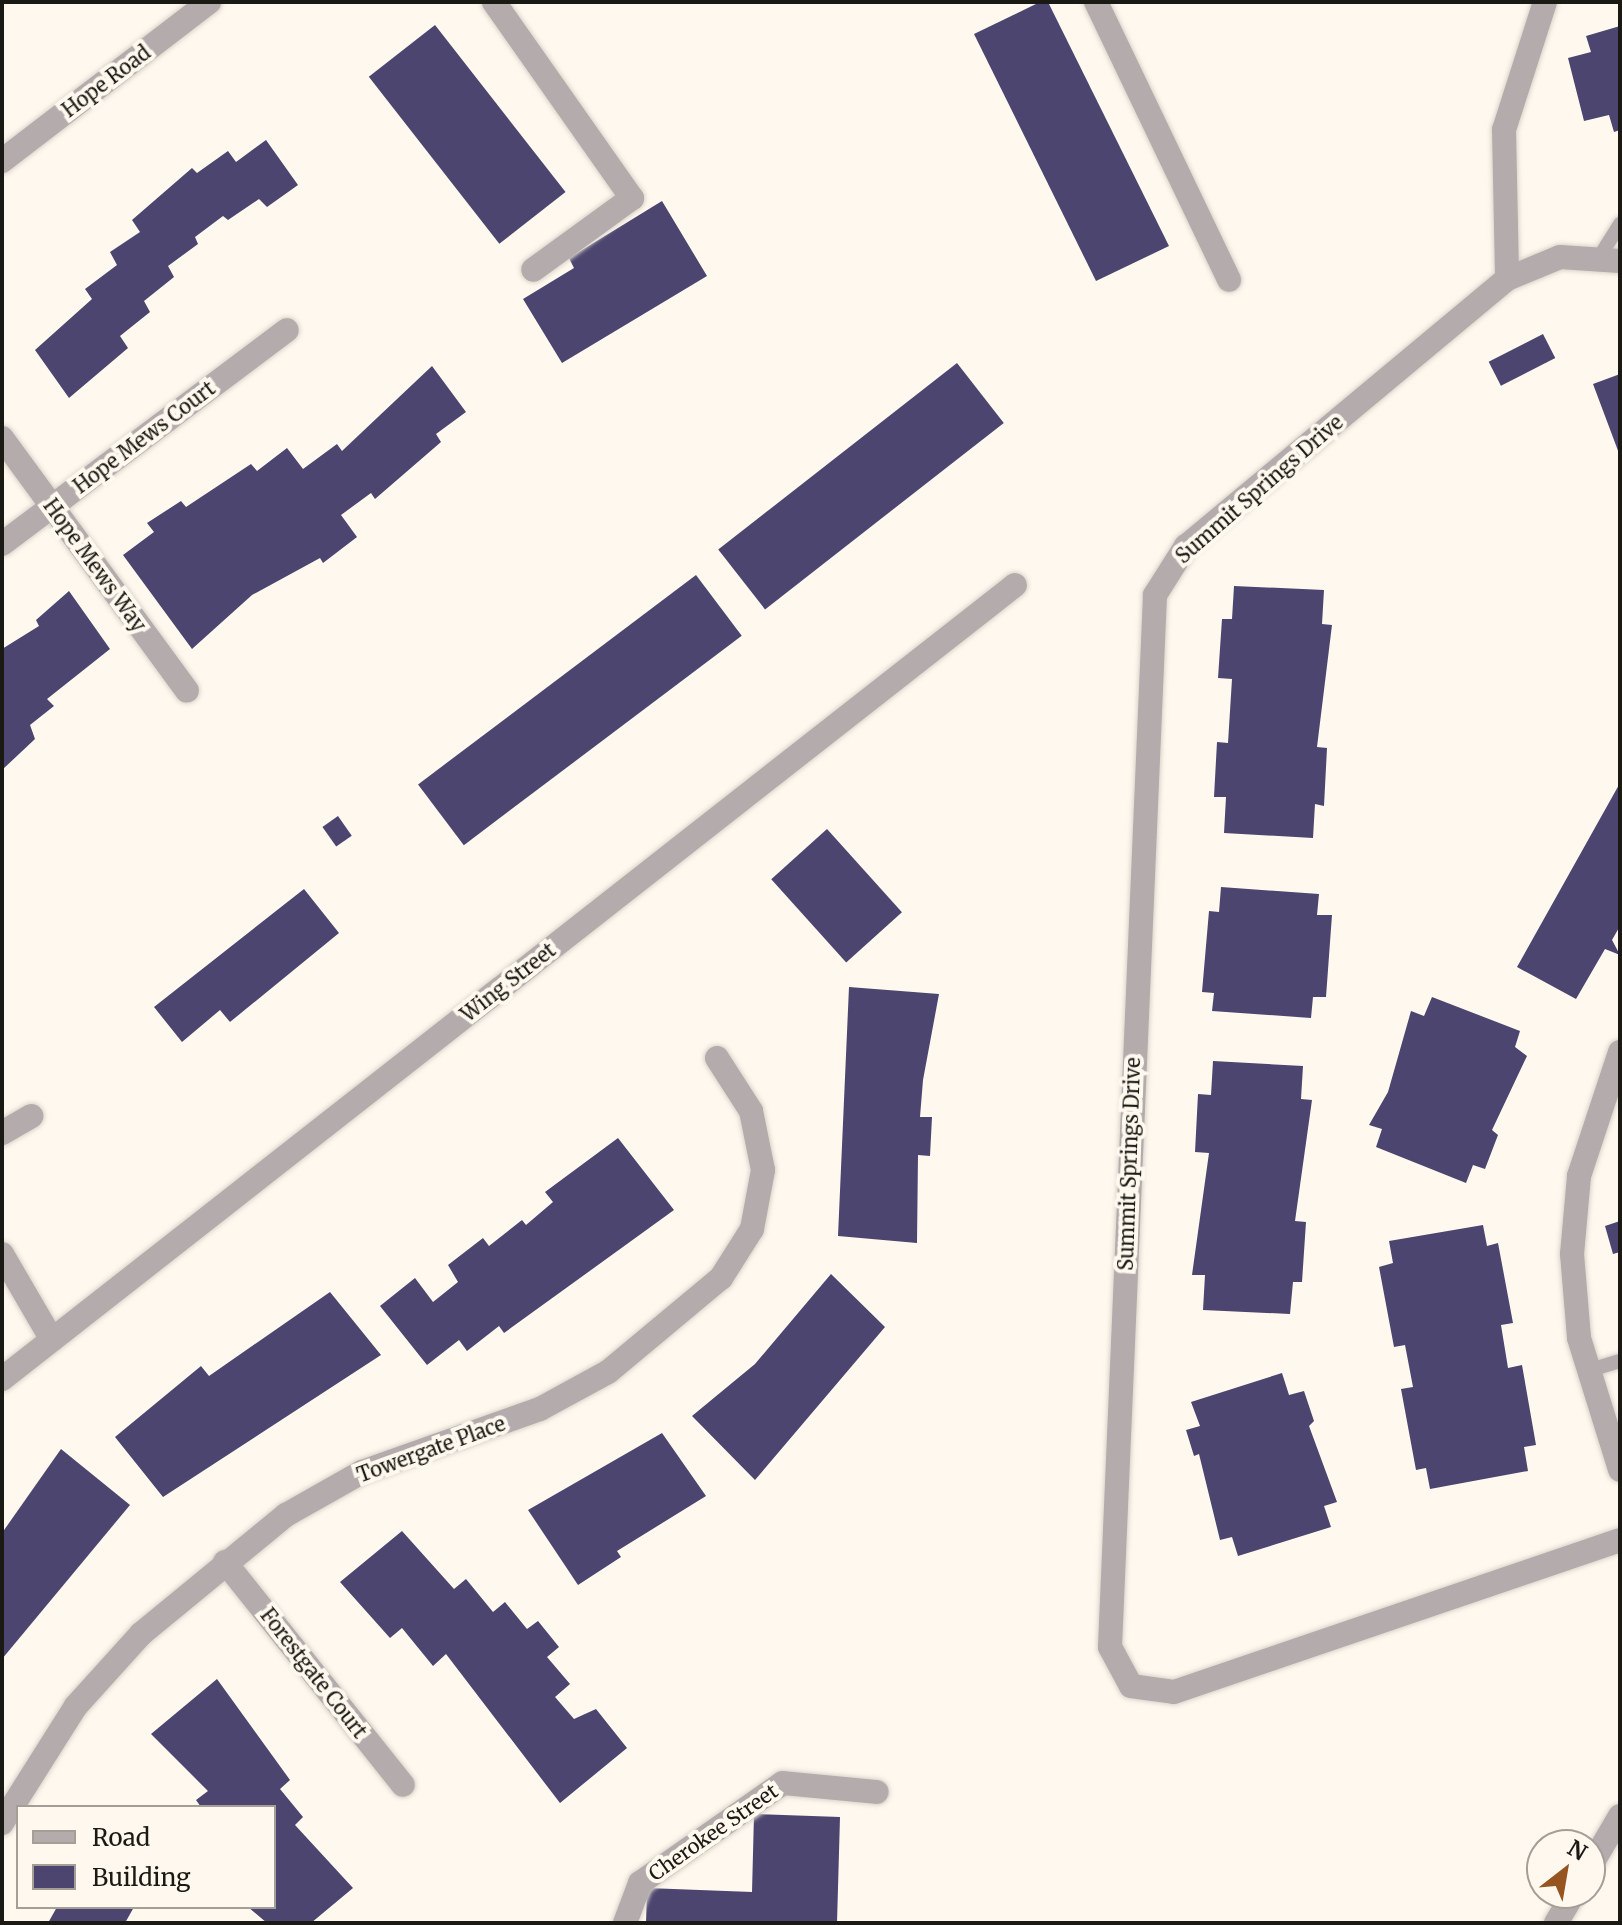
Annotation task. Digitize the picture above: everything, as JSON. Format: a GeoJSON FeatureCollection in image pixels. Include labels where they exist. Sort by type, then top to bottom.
{"type":"FeatureCollection","features":[{"type":"Feature","properties":{"kind":"street","name":"Hope Road"},"geometry":{"type":"LineString","coordinates":[[2,161],[209,2]]}},
{"type":"Feature","properties":{"kind":"street"},"geometry":{"type":"LineString","coordinates":[[494,2],[632,198],[533,270]]}},
{"type":"Feature","properties":{"kind":"street"},"geometry":{"type":"LineString","coordinates":[[1096,2],[1229,280]]}},
{"type":"Feature","properties":{"kind":"street"},"geometry":{"type":"LineString","coordinates":[[1507,279],[1504,130],[1545,2]]}},
{"type":"Feature","properties":{"kind":"street","name":"Summit Springs Drive"},"geometry":{"type":"LineString","coordinates":[[1610,259],[1560,257],[1507,279],[1186,546],[1155,595],[1110,1647],[1116,1670],[1131,1686],[1174,1692],[1620,1540]]}},
{"type":"Feature","properties":{"kind":"street","name":"Hope Mews Court"},"geometry":{"type":"LineString","coordinates":[[2,544],[287,330]]}},
{"type":"Feature","properties":{"kind":"street","name":"Hope Mews Way"},"geometry":{"type":"LineString","coordinates":[[2,438],[187,691]]}},
{"type":"Feature","properties":{"kind":"street","name":"Wing Street"},"geometry":{"type":"LineString","coordinates":[[2,1379],[1015,585]]}},
{"type":"Feature","properties":{"kind":"street"},"geometry":{"type":"LineString","coordinates":[[1620,1052],[1615,1081],[1579,1176],[1572,1254],[1587,1371],[1620,1470]]}},
{"type":"Feature","properties":{"kind":"street","name":"Towergate Place"},"geometry":{"type":"LineString","coordinates":[[2,1823],[76,1706],[141,1634],[286,1515],[362,1472],[540,1409],[608,1372],[721,1278],[752,1229],[763,1170],[751,1111],[717,1058]]}},
{"type":"Feature","properties":{"kind":"street"},"geometry":{"type":"LineString","coordinates":[[2,1133],[31,1116]]}},
{"type":"Feature","properties":{"kind":"street"},"geometry":{"type":"LineString","coordinates":[[2,1254],[52,1340]]}},
{"type":"Feature","properties":{"kind":"street","name":"Forestgate Court"},"geometry":{"type":"LineString","coordinates":[[225,1562],[403,1785]]}},
{"type":"Feature","properties":{"kind":"street","name":"Cherokee Street"},"geometry":{"type":"LineString","coordinates":[[625,1923],[640,1883],[783,1783],[877,1792]]}},
{"type":"Feature","properties":{"kind":"street"},"geometry":{"type":"LineString","coordinates":[[1606,1840],[1620,1816]]}},
{"type":"Feature","properties":{"kind":"lane"},"geometry":{"type":"LineString","coordinates":[[1610,259],[1620,224]]}},
{"type":"Feature","properties":{"kind":"lane"},"geometry":{"type":"LineString","coordinates":[[1587,1371],[1620,1361]]}},
{"type":"Feature","properties":{"kind":"building"},"geometry":{"type":"Polygon","coordinates":[[[1040,2],[1048,2],[1169,246],[1096,281],[974,34],[1040,2]]]}},
{"type":"Feature","properties":{"kind":"building"},"geometry":{"type":"Polygon","coordinates":[[[435,25],[566,192],[499,244],[369,77],[435,25]]]}},
{"type":"Feature","properties":{"kind":"building"},"geometry":{"type":"Polygon","coordinates":[[[1620,26],[1620,130],[1614,132],[1609,115],[1584,121],[1568,58],[1591,52],[1586,36],[1620,26]]]}},
{"type":"Feature","properties":{"kind":"building"},"geometry":{"type":"Polygon","coordinates":[[[266,140],[298,185],[267,207],[259,199],[228,220],[223,216],[195,237],[198,244],[168,266],[174,277],[144,301],[150,312],[120,336],[128,348],[69,398],[35,350],[92,299],[85,289],[117,265],[110,252],[140,232],[132,220],[192,168],[197,173],[228,151],[236,162],[266,140]]]}},
{"type":"Feature","properties":{"kind":"building"},"geometry":{"type":"Polygon","coordinates":[[[662,201],[707,276],[562,363],[523,299],[574,268],[569,258],[662,201]]]}},
{"type":"Feature","properties":{"kind":"building"},"geometry":{"type":"Polygon","coordinates":[[[1543,334],[1555,358],[1501,386],[1489,362],[1543,334]]]}},
{"type":"Feature","properties":{"kind":"building"},"geometry":{"type":"Polygon","coordinates":[[[957,363],[1004,423],[765,609],[718,550],[957,363]]]}},
{"type":"Feature","properties":{"kind":"building"},"geometry":{"type":"Polygon","coordinates":[[[432,366],[466,412],[436,434],[441,442],[375,499],[371,493],[341,515],[357,537],[323,563],[320,558],[252,595],[192,649],[123,555],[154,532],[147,523],[181,501],[186,507],[251,464],[257,471],[287,448],[303,469],[337,444],[342,451],[432,366]]]}},
{"type":"Feature","properties":{"kind":"building"},"geometry":{"type":"Polygon","coordinates":[[[1620,374],[1620,456],[1593,384],[1620,374]]]}},
{"type":"Feature","properties":{"kind":"building"},"geometry":{"type":"Polygon","coordinates":[[[696,575],[742,636],[464,845],[418,784],[696,575]]]}},
{"type":"Feature","properties":{"kind":"building"},"geometry":{"type":"Polygon","coordinates":[[[1234,586],[1324,590],[1322,624],[1332,625],[1317,747],[1327,748],[1324,806],[1315,804],[1313,838],[1224,833],[1226,797],[1214,797],[1217,742],[1228,743],[1232,679],[1218,678],[1222,619],[1232,619],[1234,586]]]}},
{"type":"Feature","properties":{"kind":"building"},"geometry":{"type":"Polygon","coordinates":[[[69,591],[110,649],[47,699],[54,706],[30,725],[35,739],[2,770],[2,649],[39,626],[36,620],[69,591]]]}},
{"type":"Feature","properties":{"kind":"building"},"geometry":{"type":"Polygon","coordinates":[[[1620,783],[1620,926],[1612,940],[1620,955],[1605,949],[1576,999],[1517,967],[1620,783]]]}},
{"type":"Feature","properties":{"kind":"building"},"geometry":{"type":"Polygon","coordinates":[[[338,816],[352,836],[336,847],[322,827],[338,816]]]}},
{"type":"Feature","properties":{"kind":"building"},"geometry":{"type":"Polygon","coordinates":[[[827,829],[902,912],[846,962],[771,879],[827,829]]]}},
{"type":"Feature","properties":{"kind":"building"},"geometry":{"type":"Polygon","coordinates":[[[1221,887],[1319,894],[1317,915],[1332,915],[1326,997],[1313,997],[1311,1018],[1212,1011],[1214,993],[1202,992],[1209,911],[1219,912],[1221,887]]]}},
{"type":"Feature","properties":{"kind":"building"},"geometry":{"type":"Polygon","coordinates":[[[304,889],[339,933],[230,1022],[220,1010],[182,1042],[154,1007],[304,889]]]}},
{"type":"Feature","properties":{"kind":"building"},"geometry":{"type":"Polygon","coordinates":[[[849,987],[939,994],[923,1080],[920,1117],[932,1117],[930,1156],[918,1155],[917,1243],[838,1236],[849,987]]]}},
{"type":"Feature","properties":{"kind":"building"},"geometry":{"type":"Polygon","coordinates":[[[1432,997],[1520,1031],[1515,1047],[1527,1056],[1492,1130],[1498,1135],[1485,1169],[1473,1165],[1466,1183],[1376,1147],[1382,1129],[1369,1125],[1388,1092],[1411,1011],[1424,1016],[1432,997]]]}},
{"type":"Feature","properties":{"kind":"building"},"geometry":{"type":"Polygon","coordinates":[[[1213,1061],[1303,1066],[1301,1099],[1312,1100],[1295,1221],[1306,1222],[1302,1282],[1293,1282],[1290,1314],[1203,1310],[1205,1275],[1192,1275],[1209,1153],[1195,1152],[1198,1094],[1211,1095],[1213,1061]]]}},
{"type":"Feature","properties":{"kind":"building"},"geometry":{"type":"Polygon","coordinates":[[[618,1138],[674,1210],[504,1333],[499,1326],[467,1351],[459,1340],[427,1365],[380,1306],[415,1278],[433,1302],[458,1282],[448,1265],[483,1238],[489,1246],[522,1220],[526,1225],[553,1202],[545,1192],[618,1138]]]}},
{"type":"Feature","properties":{"kind":"building"},"geometry":{"type":"Polygon","coordinates":[[[1620,1221],[1620,1252],[1613,1254],[1605,1226],[1620,1221]]]}},
{"type":"Feature","properties":{"kind":"building"},"geometry":{"type":"Polygon","coordinates":[[[1483,1225],[1487,1246],[1498,1243],[1513,1323],[1501,1325],[1508,1368],[1522,1365],[1536,1445],[1524,1447],[1528,1471],[1430,1489],[1426,1468],[1416,1470],[1401,1389],[1413,1387],[1405,1345],[1394,1347],[1379,1267],[1393,1263],[1389,1241],[1483,1225]]]}},
{"type":"Feature","properties":{"kind":"building"},"geometry":{"type":"Polygon","coordinates":[[[831,1274],[885,1327],[755,1480],[692,1416],[755,1364],[831,1274]]]}},
{"type":"Feature","properties":{"kind":"building"},"geometry":{"type":"Polygon","coordinates":[[[330,1292],[381,1355],[163,1497],[115,1437],[201,1366],[209,1376],[330,1292]]]}},
{"type":"Feature","properties":{"kind":"building"},"geometry":{"type":"Polygon","coordinates":[[[1282,1373],[1289,1395],[1304,1391],[1314,1421],[1309,1426],[1337,1502],[1324,1506],[1331,1527],[1238,1556],[1232,1537],[1220,1540],[1199,1454],[1194,1456],[1186,1430],[1200,1426],[1191,1402],[1282,1373]]]}},
{"type":"Feature","properties":{"kind":"building"},"geometry":{"type":"Polygon","coordinates":[[[662,1433],[706,1496],[617,1551],[621,1557],[578,1585],[528,1510],[662,1433]]]}},
{"type":"Feature","properties":{"kind":"building"},"geometry":{"type":"Polygon","coordinates":[[[61,1449],[130,1505],[2,1659],[2,1533],[61,1449]]]}},
{"type":"Feature","properties":{"kind":"building"},"geometry":{"type":"Polygon","coordinates":[[[402,1531],[454,1589],[466,1579],[493,1612],[505,1602],[527,1629],[538,1621],[559,1647],[547,1657],[570,1684],[555,1697],[574,1719],[596,1709],[627,1748],[560,1803],[446,1654],[433,1666],[402,1628],[390,1638],[340,1582],[402,1531]]]}},
{"type":"Feature","properties":{"kind":"building"},"geometry":{"type":"Polygon","coordinates":[[[217,1679],[290,1780],[280,1789],[303,1817],[295,1825],[353,1888],[311,1923],[267,1923],[250,1909],[276,1909],[276,1805],[200,1805],[196,1800],[208,1791],[151,1734],[217,1679]]]}},
{"type":"Feature","properties":{"kind":"building"},"geometry":{"type":"Polygon","coordinates":[[[754,1814],[840,1817],[837,1923],[646,1923],[647,1888],[752,1892],[754,1814]]]}},
{"type":"Feature","properties":{"kind":"building"},"geometry":{"type":"Polygon","coordinates":[[[56,1909],[133,1909],[125,1923],[48,1923],[56,1909]]]}}]}
